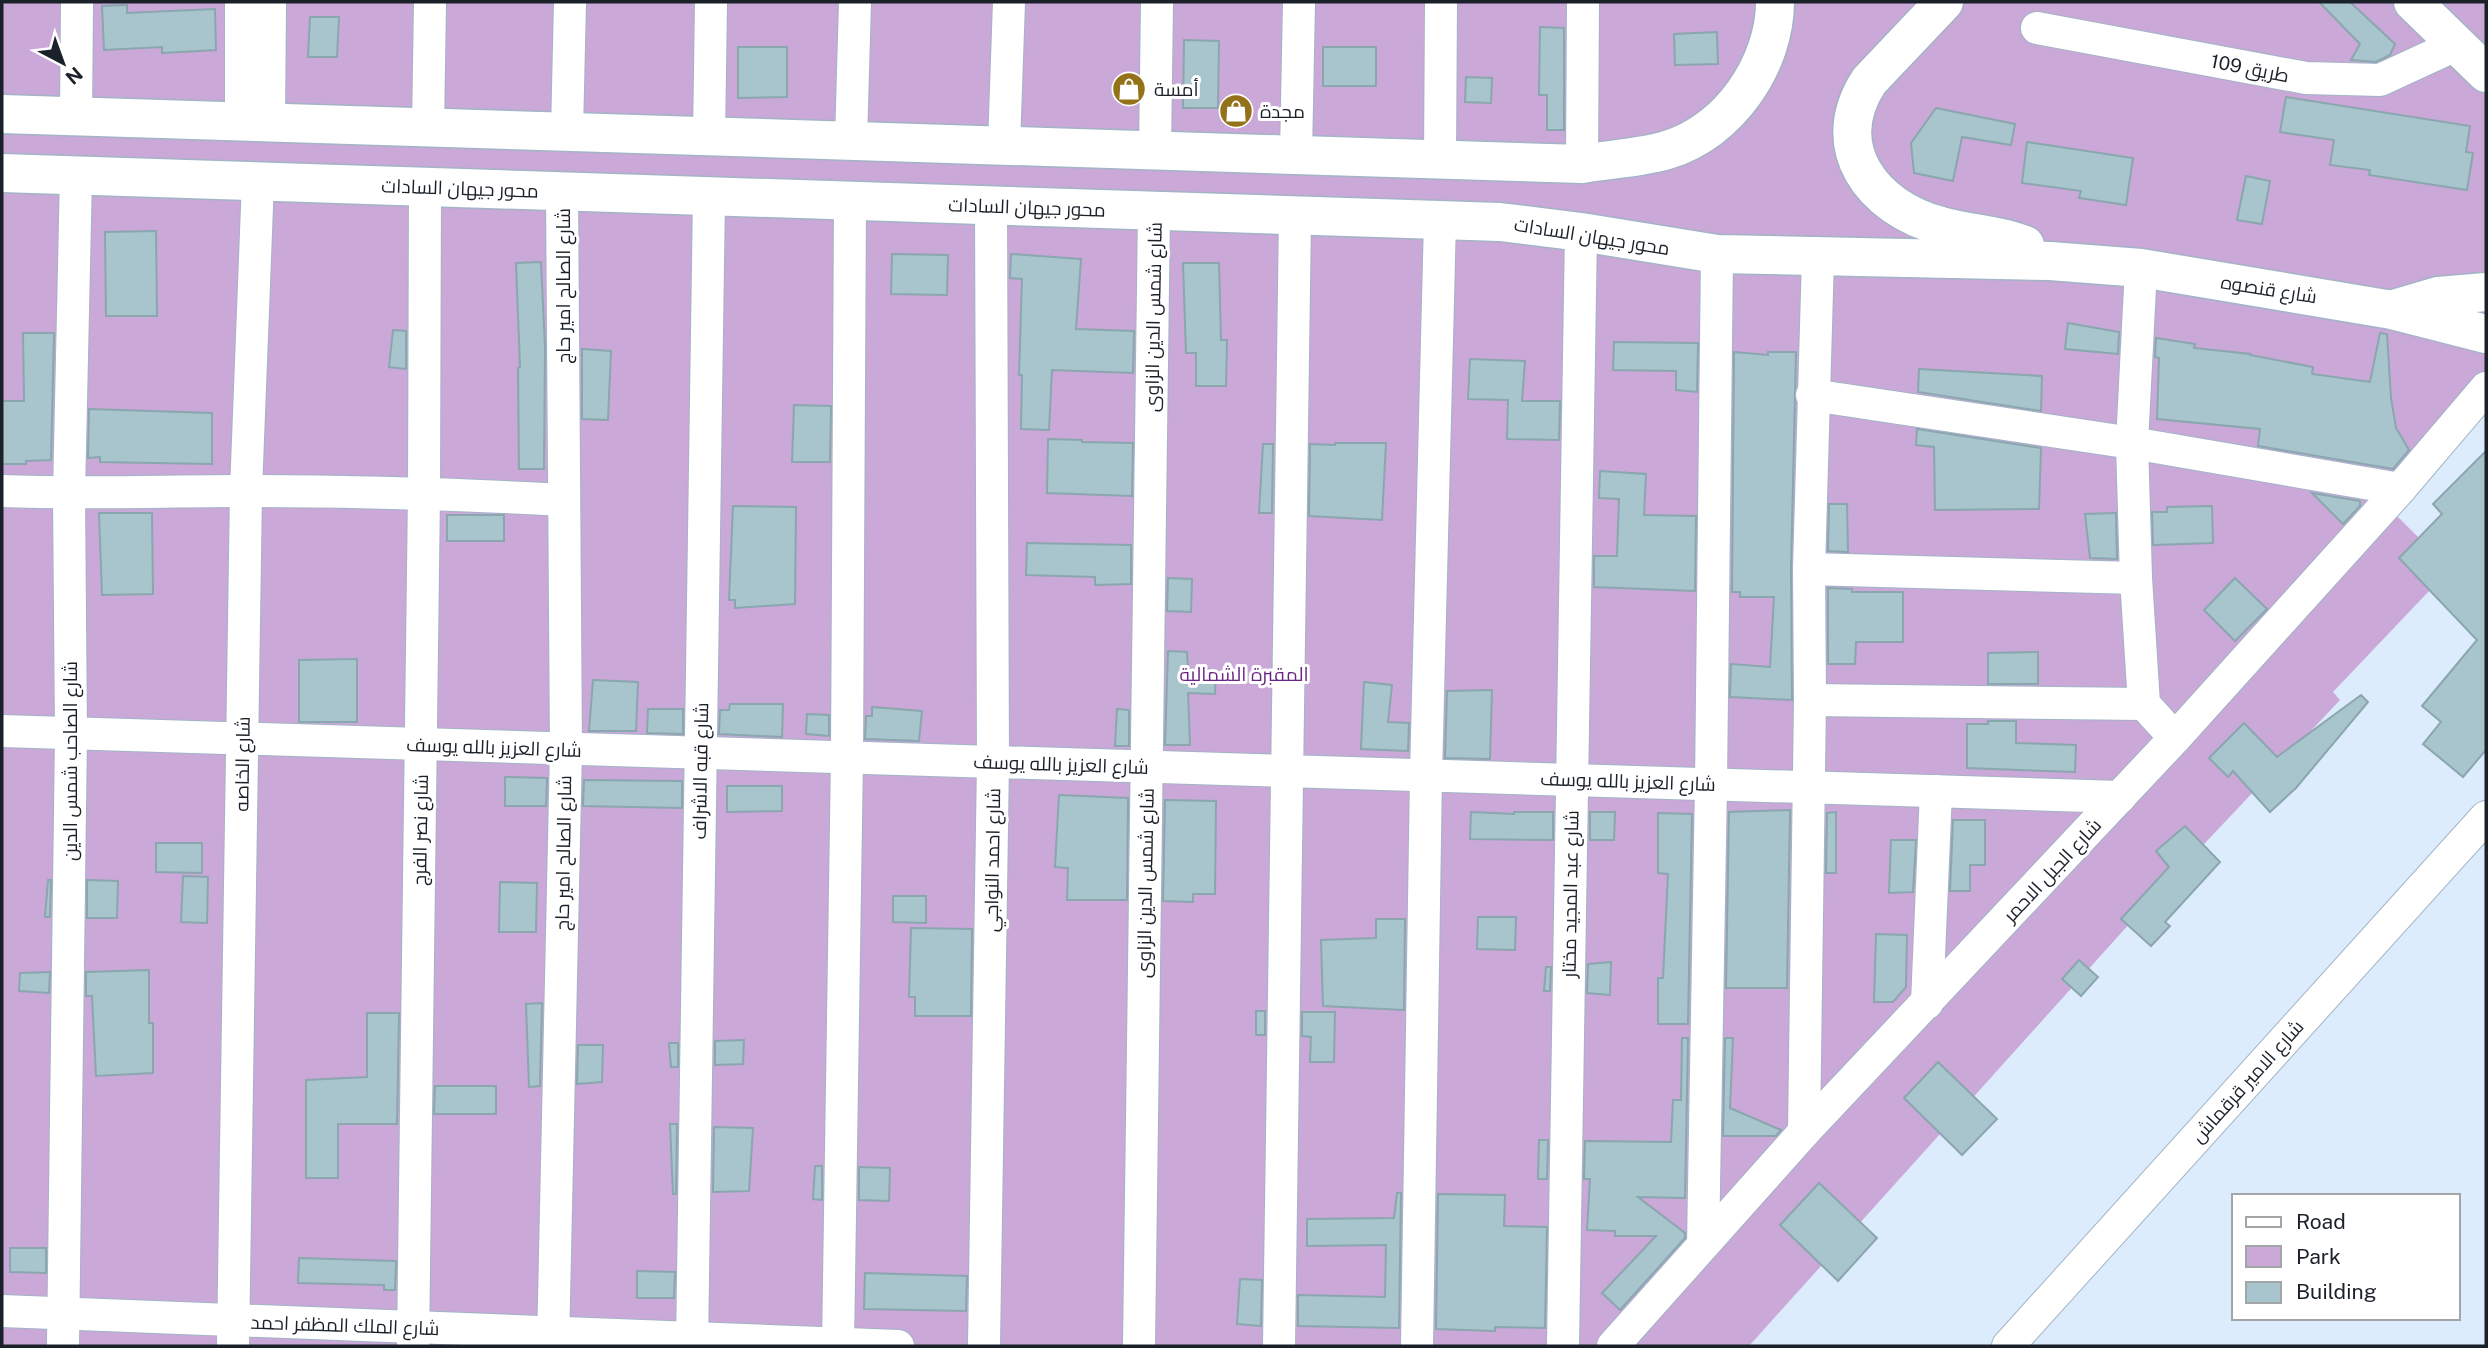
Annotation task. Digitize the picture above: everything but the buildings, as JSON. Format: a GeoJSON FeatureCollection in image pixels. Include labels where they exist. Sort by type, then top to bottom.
{"type":"FeatureCollection","features":[{"type":"Feature","properties":{"kind":"main road"},"geometry":{"type":"LineString","coordinates":[[2,114],[1582,164],[1668,150],[1716,123],[1736,103],[1752,81],[1763,59],[1771,35],[1775,2]]}},
{"type":"Feature","properties":{"kind":"main road"},"geometry":{"type":"LineString","coordinates":[[1944,2],[1870,81],[1860,96],[1851,130],[1858,164],[1867,180],[1898,208],[1940,226],[2011,239],[2028,246],[2050,261]]}},
{"type":"Feature","properties":{"kind":"main road"},"geometry":{"type":"LineString","coordinates":[[2413,2],[2486,73]]}},
{"type":"Feature","properties":{"kind":"main road","name":"محور جيهان السادات"},"geometry":{"type":"LineString","coordinates":[[2,173],[1500,222],[1717,254],[2050,261]]}},
{"type":"Feature","properties":{"kind":"main road","name":"شارع قنصوه"},"geometry":{"type":"LineString","coordinates":[[2050,261],[2141,268],[2392,310],[2486,334]]}},
{"type":"Feature","properties":{"kind":"main road"},"geometry":{"type":"LineString","coordinates":[[2392,310],[2438,296],[2486,292]]}},
{"type":"Feature","properties":{"kind":"street"},"geometry":{"type":"LineString","coordinates":[[76,117],[77,2]]}},
{"type":"Feature","properties":{"kind":"street"},"geometry":{"type":"LineString","coordinates":[[241,2],[255,122]]}},
{"type":"Feature","properties":{"kind":"street"},"geometry":{"type":"LineString","coordinates":[[255,122],[270,2]]}},
{"type":"Feature","properties":{"kind":"street"},"geometry":{"type":"LineString","coordinates":[[428,128],[430,2]]}},
{"type":"Feature","properties":{"kind":"street"},"geometry":{"type":"LineString","coordinates":[[566,132],[570,2]]}},
{"type":"Feature","properties":{"kind":"street"},"geometry":{"type":"LineString","coordinates":[[709,136],[711,2]]}},
{"type":"Feature","properties":{"kind":"street"},"geometry":{"type":"LineString","coordinates":[[851,141],[855,2]]}},
{"type":"Feature","properties":{"kind":"street"},"geometry":{"type":"LineString","coordinates":[[1004,145],[1009,2]]}},
{"type":"Feature","properties":{"kind":"street"},"geometry":{"type":"LineString","coordinates":[[1155,150],[1157,2]]}},
{"type":"Feature","properties":{"kind":"street"},"geometry":{"type":"LineString","coordinates":[[1296,155],[1299,2]]}},
{"type":"Feature","properties":{"kind":"street"},"geometry":{"type":"LineString","coordinates":[[1440,159],[1441,2]]}},
{"type":"Feature","properties":{"kind":"street"},"geometry":{"type":"LineString","coordinates":[[1582,164],[1583,2]]}},
{"type":"Feature","properties":{"kind":"street","name":"طريق 109"},"geometry":{"type":"LineString","coordinates":[[2037,28],[2306,78],[2380,80],[2458,44]]}},
{"type":"Feature","properties":{"kind":"street","name":"شارع الصاحب شمس الدين"},"geometry":{"type":"LineString","coordinates":[[63,1346],[71,734],[69,494],[76,175]]}},
{"type":"Feature","properties":{"kind":"street","name":"شارع الخاصه"},"geometry":{"type":"LineString","coordinates":[[233,1333],[246,491],[258,181]]}},
{"type":"Feature","properties":{"kind":"street","name":"شارع نصر الفرج"},"geometry":{"type":"LineString","coordinates":[[413,1337],[422,744],[425,187]]}},
{"type":"Feature","properties":{"kind":"street","name":"شارع الصالح امير حاج"},"geometry":{"type":"LineString","coordinates":[[553,1339],[566,749],[562,191]]}},
{"type":"Feature","properties":{"kind":"street","name":"شارع قبه الاشراف"},"geometry":{"type":"LineString","coordinates":[[692,1342],[709,196]]}},
{"type":"Feature","properties":{"kind":"street"},"geometry":{"type":"LineString","coordinates":[[838,1345],[847,757],[850,201]]}},
{"type":"Feature","properties":{"kind":"street","name":"شارع احمد النواجي"},"geometry":{"type":"LineString","coordinates":[[984,1346],[993,762],[990,205]]}},
{"type":"Feature","properties":{"kind":"street","name":"شارع شمس الدين الزاوى"},"geometry":{"type":"LineString","coordinates":[[1139,1346],[1154,211]]}},
{"type":"Feature","properties":{"kind":"street"},"geometry":{"type":"LineString","coordinates":[[1279,1346],[1295,216]]}},
{"type":"Feature","properties":{"kind":"street"},"geometry":{"type":"LineString","coordinates":[[1418,1346],[1426,775],[1440,220]]}},
{"type":"Feature","properties":{"kind":"street","name":"شارع عبد المجيد مختار"},"geometry":{"type":"LineString","coordinates":[[1563,1346],[1581,232]]}},
{"type":"Feature","properties":{"kind":"street"},"geometry":{"type":"LineString","coordinates":[[1703,1245],[1712,784],[1717,254]]}},
{"type":"Feature","properties":{"kind":"street"},"geometry":{"type":"LineString","coordinates":[[1804,1132],[1810,700],[1809,569],[1818,257]]}},
{"type":"Feature","properties":{"kind":"street"},"geometry":{"type":"LineString","coordinates":[[2141,268],[2132,443],[2136,578],[2144,704],[2175,738]]}},
{"type":"Feature","properties":{"kind":"street","name":"شارع الجبل الاحمر"},"geometry":{"type":"LineString","coordinates":[[1613,1346],[1804,1132],[2175,738],[2400,489],[2486,388]]}},
{"type":"Feature","properties":{"kind":"street"},"geometry":{"type":"LineString","coordinates":[[1812,395],[2132,443],[2400,489]]}},
{"type":"Feature","properties":{"kind":"street"},"geometry":{"type":"LineString","coordinates":[[2,491],[69,494],[246,491],[424,493],[563,500]]}},
{"type":"Feature","properties":{"kind":"street"},"geometry":{"type":"LineString","coordinates":[[1809,569],[2136,578]]}},
{"type":"Feature","properties":{"kind":"street"},"geometry":{"type":"LineString","coordinates":[[1810,700],[2144,704]]}},
{"type":"Feature","properties":{"kind":"street","name":"شارع العزيز بالله يوسف"},"geometry":{"type":"LineString","coordinates":[[2,731],[2120,797]]}},
{"type":"Feature","properties":{"kind":"street"},"geometry":{"type":"LineString","coordinates":[[1927,1003],[1937,791]]}},
{"type":"Feature","properties":{"kind":"street","name":"شارع الامير قرقماش"},"geometry":{"type":"LineString","coordinates":[[2008,1346],[2486,817]]}},
{"type":"Feature","properties":{"kind":"street","name":"شارع الملك المظفر احمد"},"geometry":{"type":"LineString","coordinates":[[2,1311],[65,1314],[233,1333],[898,1346]]}},
{"type":"Feature","properties":{"kind":"green space","name":"المقبرة الشمالية"},"geometry":{"type":"Polygon","coordinates":[[[2,2],[2486,2],[2486,398],[2389,508],[2450,569],[2333,692],[2340,700],[2140,912],[1749,1346],[2,1346],[2,2]]]}},
{"type":"Feature","properties":{"kind":"place","name":"أمسة"},"geometry":{"type":"Point","coordinates":[1129,89]}},
{"type":"Feature","properties":{"kind":"place","name":"مجدة"},"geometry":{"type":"Point","coordinates":[1236,111]}}]}
